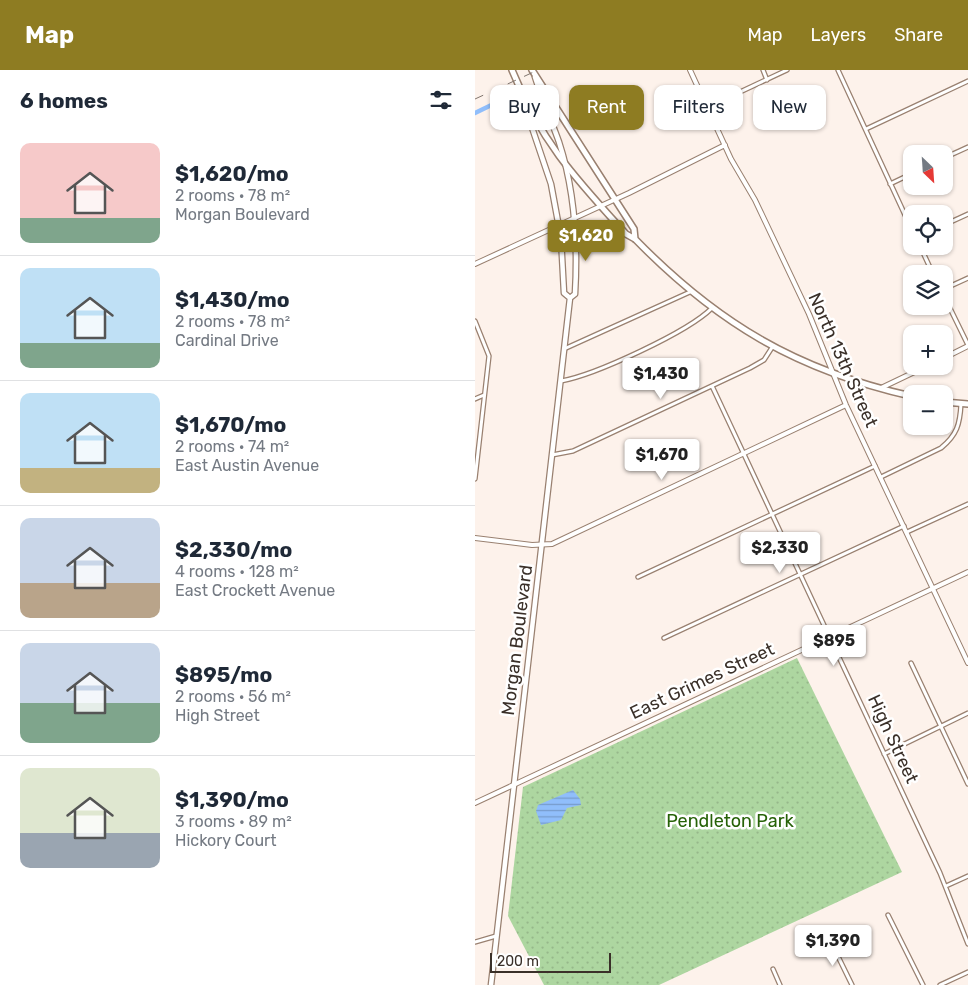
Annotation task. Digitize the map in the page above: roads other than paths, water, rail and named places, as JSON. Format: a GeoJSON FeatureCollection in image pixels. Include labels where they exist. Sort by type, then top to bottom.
{"type":"FeatureCollection","features":[{"type":"Feature","properties":{"kind":"main road"},"geometry":{"type":"LineString","coordinates":[[512,70],[518,85]]}},
{"type":"Feature","properties":{"kind":"main road"},"geometry":{"type":"LineString","coordinates":[[533,72],[634,229],[635,239]]}},
{"type":"Feature","properties":{"kind":"main road","name":"Morgan Boulevard"},"geometry":{"type":"LineString","coordinates":[[491,985],[570,298],[575,294],[576,280],[575,216],[566,167],[533,72]]}},
{"type":"Feature","properties":{"kind":"main road","name":"Morgan Boulevard"},"geometry":{"type":"LineString","coordinates":[[533,130],[547,171],[558,224],[564,294],[570,298]]}},
{"type":"Feature","properties":{"kind":"main road"},"geometry":{"type":"LineString","coordinates":[[540,130],[566,167],[626,234],[635,239],[690,292],[712,308],[773,346],[834,374],[903,394]]}},
{"type":"Feature","properties":{"kind":"main road"},"geometry":{"type":"LineString","coordinates":[[953,403],[968,404]]}},
{"type":"Feature","properties":{"kind":"street","name":"North 13th Street"},"geometry":{"type":"LineString","coordinates":[[690,70],[697,85]]}},
{"type":"Feature","properties":{"kind":"street"},"geometry":{"type":"LineString","coordinates":[[763,70],[767,80]]}},
{"type":"Feature","properties":{"kind":"street"},"geometry":{"type":"LineString","coordinates":[[743,91],[787,70]]}},
{"type":"Feature","properties":{"kind":"street"},"geometry":{"type":"LineString","coordinates":[[838,70],[903,211]]}},
{"type":"Feature","properties":{"kind":"street"},"geometry":{"type":"LineString","coordinates":[[865,129],[968,81]]}},
{"type":"Feature","properties":{"kind":"street","name":"North 13th Street"},"geometry":{"type":"LineString","coordinates":[[718,130],[760,210],[823,343],[846,405],[933,589],[966,653],[968,663]]}},
{"type":"Feature","properties":{"kind":"street"},"geometry":{"type":"LineString","coordinates":[[475,264],[725,145]]}},
{"type":"Feature","properties":{"kind":"street"},"geometry":{"type":"LineString","coordinates":[[953,154],[968,147]]}},
{"type":"Feature","properties":{"kind":"street"},"geometry":{"type":"LineString","coordinates":[[890,184],[903,178]]}},
{"type":"Feature","properties":{"kind":"street"},"geometry":{"type":"LineString","coordinates":[[953,221],[968,214]]}},
{"type":"Feature","properties":{"kind":"street"},"geometry":{"type":"LineString","coordinates":[[953,285],[968,278]]}},
{"type":"Feature","properties":{"kind":"street"},"geometry":{"type":"LineString","coordinates":[[565,349],[690,292]]}},
{"type":"Feature","properties":{"kind":"street"},"geometry":{"type":"LineString","coordinates":[[561,381],[582,376],[676,332],[700,320],[712,308]]}},
{"type":"Feature","properties":{"kind":"street"},"geometry":{"type":"LineString","coordinates":[[953,314],[968,345],[953,353]]}},
{"type":"Feature","properties":{"kind":"street"},"geometry":{"type":"LineString","coordinates":[[475,321],[477,331],[489,356],[475,479]]}},
{"type":"Feature","properties":{"kind":"street"},"geometry":{"type":"LineString","coordinates":[[552,455],[573,451],[712,386],[764,360],[769,356],[773,346]]}},
{"type":"Feature","properties":{"kind":"street"},"geometry":{"type":"LineString","coordinates":[[881,388],[908,375]]}},
{"type":"Feature","properties":{"kind":"street","name":"High Street"},"geometry":{"type":"LineString","coordinates":[[712,386],[946,886],[968,943]]}},
{"type":"Feature","properties":{"kind":"street"},"geometry":{"type":"LineString","coordinates":[[475,399],[484,395]]}},
{"type":"Feature","properties":{"kind":"street"},"geometry":{"type":"LineString","coordinates":[[881,477],[941,448],[949,442],[959,427],[961,404]]}},
{"type":"Feature","properties":{"kind":"street"},"geometry":{"type":"LineString","coordinates":[[475,538],[552,544],[846,405]]}},
{"type":"Feature","properties":{"kind":"street"},"geometry":{"type":"LineString","coordinates":[[638,577],[875,466]]}},
{"type":"Feature","properties":{"kind":"street"},"geometry":{"type":"LineString","coordinates":[[907,532],[968,504]]}},
{"type":"Feature","properties":{"kind":"street"},"geometry":{"type":"LineString","coordinates":[[664,638],[904,526]]}},
{"type":"Feature","properties":{"kind":"street","name":"East Grimes Street"},"geometry":{"type":"LineString","coordinates":[[475,803],[968,572]]}},
{"type":"Feature","properties":{"kind":"street"},"geometry":{"type":"LineString","coordinates":[[911,664],[968,784]]}},
{"type":"Feature","properties":{"kind":"street"},"geometry":{"type":"LineString","coordinates":[[884,754],[968,713]]}},
{"type":"Feature","properties":{"kind":"street"},"geometry":{"type":"LineString","coordinates":[[946,886],[968,876]]}},
{"type":"Feature","properties":{"kind":"street"},"geometry":{"type":"LineString","coordinates":[[889,915],[923,985]]}},
{"type":"Feature","properties":{"kind":"street"},"geometry":{"type":"LineString","coordinates":[[475,942],[496,936]]}},
{"type":"Feature","properties":{"kind":"street"},"geometry":{"type":"LineString","coordinates":[[830,940],[851,985]]}},
{"type":"Feature","properties":{"kind":"street"},"geometry":{"type":"LineString","coordinates":[[773,969],[781,985]]}},
{"type":"Feature","properties":{"kind":"street"},"geometry":{"type":"LineString","coordinates":[[940,985],[968,972]]}},
{"type":"Feature","properties":{"kind":"water"},"geometry":{"type":"Polygon","coordinates":[[[573,790],[580,799],[581,805],[567,808],[561,820],[541,825],[536,811],[538,805],[573,790]]]}},
{"type":"Feature","properties":{"kind":"waterway"},"geometry":{"type":"LineString","coordinates":[[475,113],[490,106]]}},
{"type":"Feature","properties":{"kind":"railway"},"geometry":{"type":"LineString","coordinates":[[475,99],[538,70]]}},
{"type":"Feature","properties":{"kind":"park label","name":"Pendleton Park"},"geometry":{"type":"Point","coordinates":[730,821]}}]}
